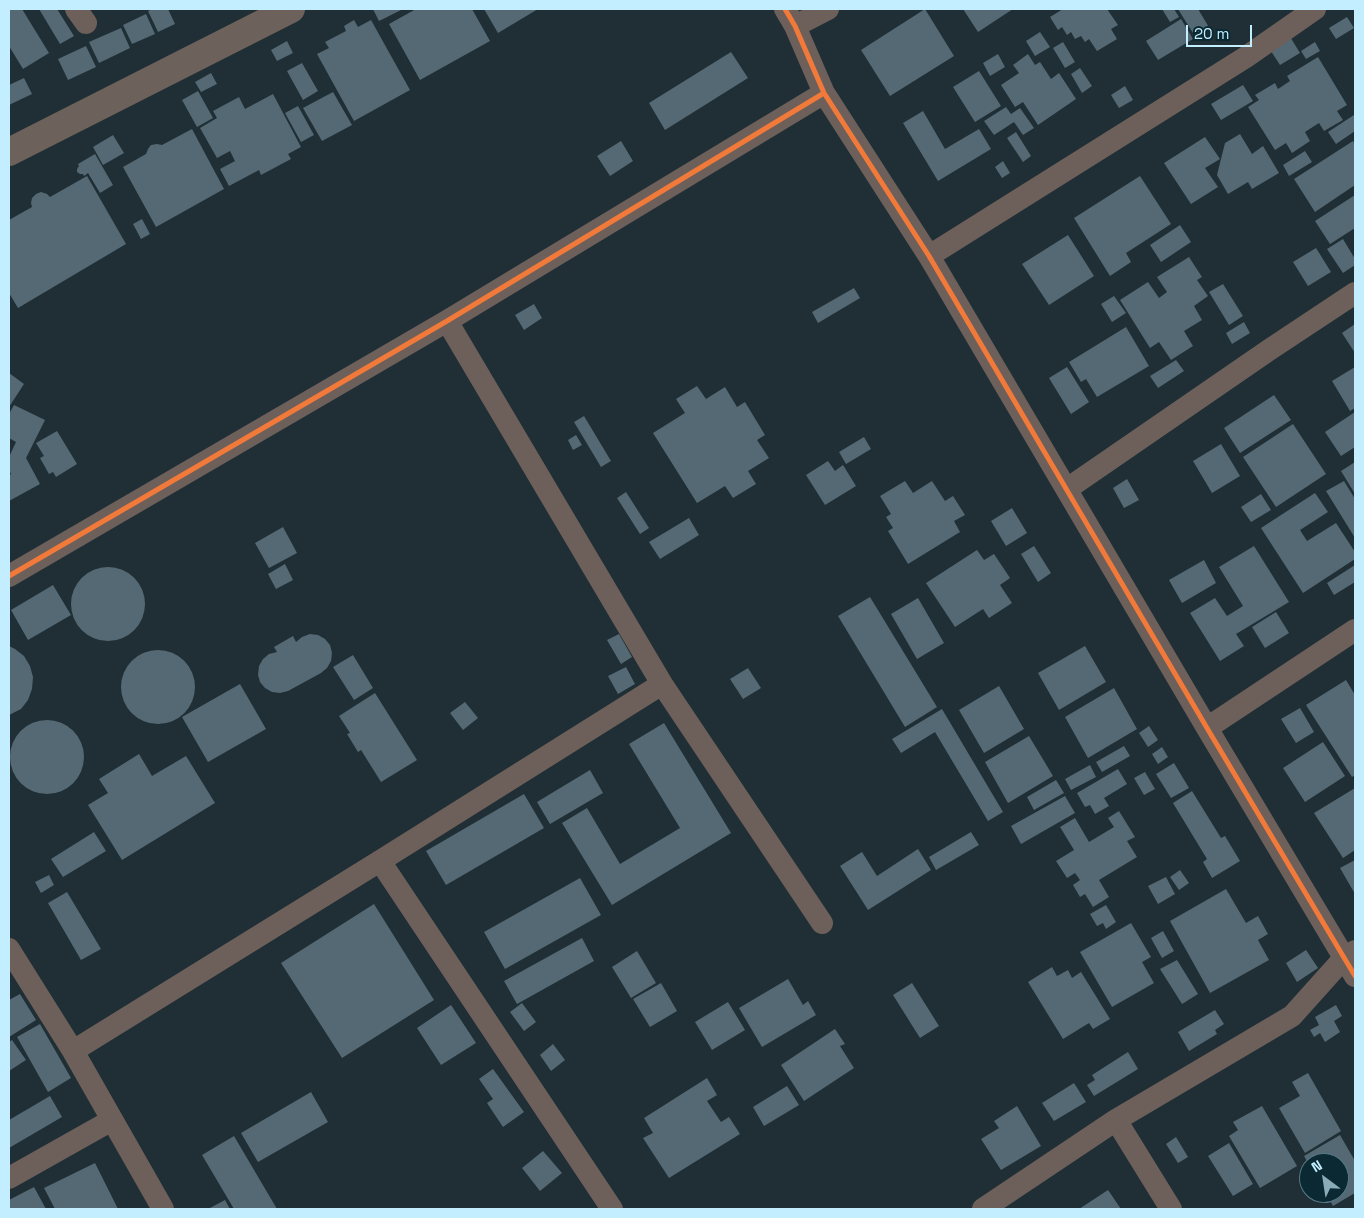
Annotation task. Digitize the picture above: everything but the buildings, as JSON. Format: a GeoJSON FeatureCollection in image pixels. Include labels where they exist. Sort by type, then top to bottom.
{"type":"FeatureCollection","features":[{"type":"Feature","properties":{"kind":"street"},"geometry":{"type":"LineString","coordinates":[[9,152],[291,9]]}},
{"type":"Feature","properties":{"kind":"street"},"geometry":{"type":"LineString","coordinates":[[828,9],[790,18],[824,93],[929,256],[1207,728],[1352,962],[1292,1016],[1116,1120],[983,1209]]}},
{"type":"Feature","properties":{"kind":"street"},"geometry":{"type":"LineString","coordinates":[[929,256],[1246,57],[1315,9]]}},
{"type":"Feature","properties":{"kind":"street"},"geometry":{"type":"LineString","coordinates":[[9,576],[447,321],[824,93]]}},
{"type":"Feature","properties":{"kind":"street"},"geometry":{"type":"LineString","coordinates":[[1066,489],[1355,293]]}},
{"type":"Feature","properties":{"kind":"street"},"geometry":{"type":"LineString","coordinates":[[447,321],[662,684],[822,924]]}},
{"type":"Feature","properties":{"kind":"street"},"geometry":{"type":"LineString","coordinates":[[1207,728],[1355,630]]}},
{"type":"Feature","properties":{"kind":"street"},"geometry":{"type":"LineString","coordinates":[[73,1051],[662,684]]}},
{"type":"Feature","properties":{"kind":"street"},"geometry":{"type":"LineString","coordinates":[[380,861],[612,1209]]}},
{"type":"Feature","properties":{"kind":"street"},"geometry":{"type":"LineString","coordinates":[[9,949],[73,1051],[164,1209]]}},
{"type":"Feature","properties":{"kind":"street"},"geometry":{"type":"LineString","coordinates":[[9,1178],[112,1120]]}},
{"type":"Feature","properties":{"kind":"street"},"geometry":{"type":"LineString","coordinates":[[1116,1120],[1171,1209]]}},
{"type":"Feature","properties":{"kind":"cycle path"},"geometry":{"type":"LineString","coordinates":[[785,9],[795,26],[824,93],[929,256],[1355,976]]}},
{"type":"Feature","properties":{"kind":"cycle path"},"geometry":{"type":"LineString","coordinates":[[9,576],[447,321],[824,93]]}}]}
